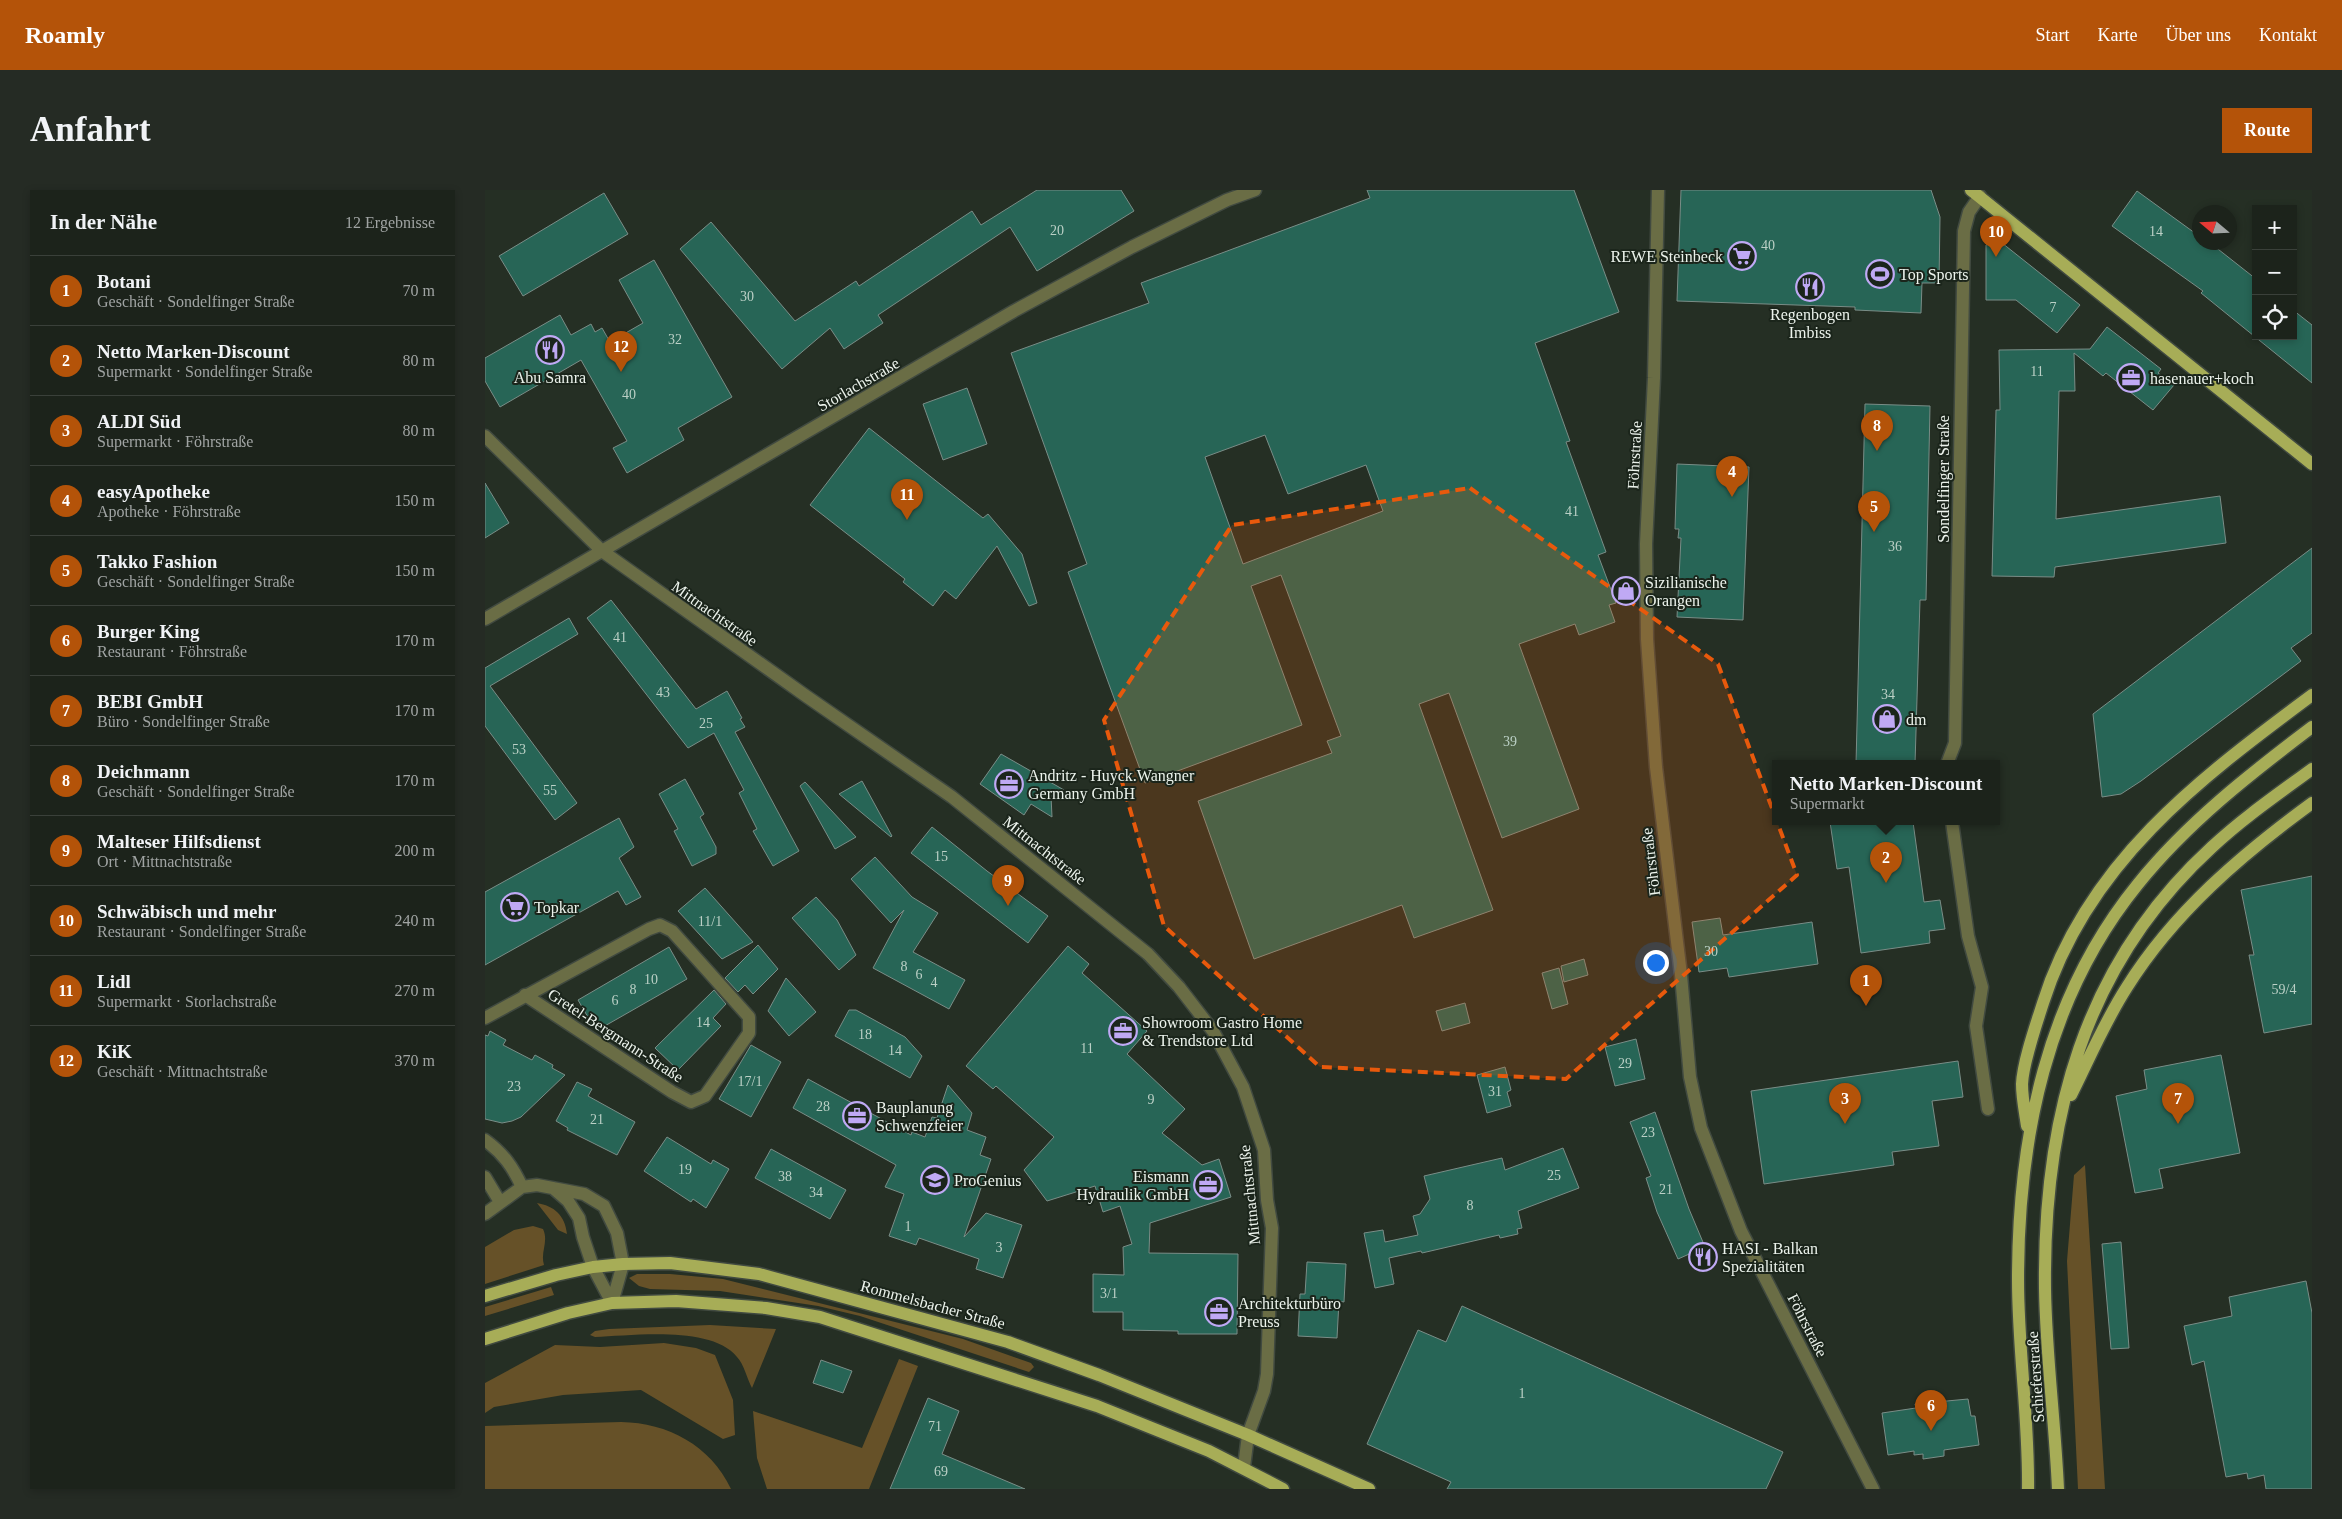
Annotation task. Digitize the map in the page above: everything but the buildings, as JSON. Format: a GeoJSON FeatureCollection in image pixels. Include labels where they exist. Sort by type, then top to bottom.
{"type":"FeatureCollection","features":[{"type":"Feature","properties":{"kind":"main road","name":"Sondelfinger Straße"},"geometry":{"type":"LineString","coordinates":[[1975,193],[2312,464]]}},
{"type":"Feature","properties":{"kind":"main road"},"geometry":{"type":"LineString","coordinates":[[2028,1140],[2022,1084],[2033,1035],[2051,978],[2064,947],[2090,902],[2137,842],[2174,805],[2217,767],[2312,695]]}},
{"type":"Feature","properties":{"kind":"main road"},"geometry":{"type":"LineString","coordinates":[[2028,1140],[2036,1095],[2055,1030],[2077,979],[2116,914],[2138,884],[2189,829],[2247,777],[2312,727]]}},
{"type":"Feature","properties":{"kind":"main road"},"geometry":{"type":"LineString","coordinates":[[2061,1112],[2076,1055],[2087,1024],[2116,964],[2140,929],[2161,901],[2211,847],[2312,769]]}},
{"type":"Feature","properties":{"kind":"main road"},"geometry":{"type":"LineString","coordinates":[[2061,1112],[2115,1007],[2141,965],[2162,938],[2199,897],[2232,866],[2312,803]]}},
{"type":"Feature","properties":{"kind":"main road","name":"Schieferstraße"},"geometry":{"type":"LineString","coordinates":[[2058,1489],[2045,1262],[2048,1200],[2061,1112]]}},
{"type":"Feature","properties":{"kind":"main road","name":"Schieferstraße"},"geometry":{"type":"LineString","coordinates":[[2028,1140],[2021,1194],[2018,1262],[2019,1308],[2027,1424],[2028,1489]]}},
{"type":"Feature","properties":{"kind":"main road","name":"Rommelsbacher Straße"},"geometry":{"type":"LineString","coordinates":[[485,1296],[556,1274],[623,1264],[701,1266],[759,1274],[1007,1342],[1099,1375],[1248,1435],[1351,1485],[1369,1489]]}},
{"type":"Feature","properties":{"kind":"main road"},"geometry":{"type":"LineString","coordinates":[[485,1339],[568,1313],[612,1303],[676,1301],[766,1308],[820,1317],[1097,1406],[1244,1467],[1283,1489]]}},
{"type":"Feature","properties":{"kind":"street","name":"Storlachstraße"},"geometry":{"type":"LineString","coordinates":[[485,619],[1014,311],[1132,247],[1227,200],[1255,190]]}},
{"type":"Feature","properties":{"kind":"street","name":"Föhrstraße"},"geometry":{"type":"LineString","coordinates":[[1658,190],[1654,378],[1646,544],[1647,639],[1656,767],[1690,1077],[1701,1128],[1741,1230],[1873,1489]]}},
{"type":"Feature","properties":{"kind":"street","name":"Sondelfinger Straße"},"geometry":{"type":"LineString","coordinates":[[1949,760],[1955,743],[1964,231],[1975,193]]}},
{"type":"Feature","properties":{"kind":"street","name":"Mittnachtstraße"},"geometry":{"type":"LineString","coordinates":[[485,436],[602,551],[805,696],[952,797],[1148,954],[1179,987],[1213,1031],[1243,1088],[1264,1150],[1267,1200],[1272,1228],[1267,1374],[1248,1435],[1244,1467]]}},
{"type":"Feature","properties":{"kind":"street"},"geometry":{"type":"LineString","coordinates":[[1952,825],[1968,936],[1982,987],[1976,1026],[1988,1109]]}},
{"type":"Feature","properties":{"kind":"street","name":"Gretel-Bergmann-Straße"},"geometry":{"type":"LineString","coordinates":[[485,1018],[525,995],[649,929],[660,925],[672,932],[749,1017],[749,1033],[705,1096],[691,1102],[647,1076],[525,995]]}},
{"type":"Feature","properties":{"kind":"street"},"geometry":{"type":"LineString","coordinates":[[485,1140],[503,1154],[522,1187]]}},
{"type":"Feature","properties":{"kind":"street"},"geometry":{"type":"LineString","coordinates":[[485,1177],[500,1202]]}},
{"type":"Feature","properties":{"kind":"street"},"geometry":{"type":"LineString","coordinates":[[485,1214],[522,1187],[537,1185],[552,1186],[584,1194],[604,1206],[617,1233],[623,1264],[612,1303]]}},
{"type":"Feature","properties":{"kind":"street"},"geometry":{"type":"LineString","coordinates":[[552,1186],[568,1201],[579,1218],[593,1267],[612,1303]]}},
{"type":"Feature","properties":{"kind":"highlighted area"},"geometry":{"type":"Polygon","coordinates":[[[1470,488],[1718,664],[1797,875],[1566,1079],[1320,1067],[1164,926],[1104,720],[1232,525],[1470,488]]]}},
{"type":"Feature","properties":{"kind":"shaded area"},"geometry":{"type":"Polygon","coordinates":[[[2085,1165],[2105,1489],[2078,1489],[2067,1261],[2074,1175],[2085,1165]]]}},
{"type":"Feature","properties":{"kind":"shaded area"},"geometry":{"type":"Polygon","coordinates":[[[537,1203],[549,1206],[558,1212],[564,1222],[567,1234],[558,1230],[537,1203]]]}},
{"type":"Feature","properties":{"kind":"shaded area"},"geometry":{"type":"Polygon","coordinates":[[[533,1226],[543,1229],[545,1234],[544,1265],[485,1284],[485,1247],[514,1230],[533,1226]]]}},
{"type":"Feature","properties":{"kind":"shaded area"},"geometry":{"type":"Polygon","coordinates":[[[637,1274],[670,1274],[723,1279],[963,1339],[1031,1363],[1034,1367],[1029,1372],[860,1316],[818,1306],[720,1291],[650,1289],[639,1286],[629,1278],[637,1274]]]}},
{"type":"Feature","properties":{"kind":"shaded area"},"geometry":{"type":"Polygon","coordinates":[[[551,1287],[554,1295],[485,1316],[485,1307],[551,1287]]]}},
{"type":"Feature","properties":{"kind":"shaded area"},"geometry":{"type":"Polygon","coordinates":[[[710,1325],[776,1329],[752,1388],[737,1357],[725,1347],[709,1340],[690,1336],[649,1334],[595,1337],[590,1335],[595,1331],[609,1329],[710,1325]]]}},
{"type":"Feature","properties":{"kind":"shaded area"},"geometry":{"type":"Polygon","coordinates":[[[664,1343],[696,1348],[715,1355],[733,1400],[735,1435],[723,1439],[641,1390],[563,1395],[494,1407],[485,1413],[485,1383],[555,1345],[600,1347],[664,1343]]]}},
{"type":"Feature","properties":{"kind":"shaded area"},"geometry":{"type":"Polygon","coordinates":[[[899,1359],[918,1366],[869,1489],[767,1489],[757,1458],[753,1411],[862,1448],[899,1359]]]}},
{"type":"Feature","properties":{"kind":"shaded area"},"geometry":{"type":"Polygon","coordinates":[[[621,1422],[655,1427],[686,1439],[712,1460],[731,1489],[485,1489],[485,1426],[621,1422]]]}},
{"type":"Feature","properties":{"kind":"place","name":"REWE Steinbeck"},"geometry":{"type":"Point","coordinates":[1742,256]}},
{"type":"Feature","properties":{"kind":"place","name":"Schwäbisch und mehr"},"geometry":{"type":"Point","coordinates":[1996,257]}},
{"type":"Feature","properties":{"kind":"place","name":"Top Sports"},"geometry":{"type":"Point","coordinates":[1880,274]}},
{"type":"Feature","properties":{"kind":"place","name":"Regenbogen Imbiss"},"geometry":{"type":"Point","coordinates":[1810,287]}},
{"type":"Feature","properties":{"kind":"place","name":"Abu Samra"},"geometry":{"type":"Point","coordinates":[550,350]}},
{"type":"Feature","properties":{"kind":"place","name":"KiK"},"geometry":{"type":"Point","coordinates":[621,372]}},
{"type":"Feature","properties":{"kind":"place","name":"hasenauer+koch"},"geometry":{"type":"Point","coordinates":[2131,378]}},
{"type":"Feature","properties":{"kind":"place","name":"Deichmann"},"geometry":{"type":"Point","coordinates":[1877,451]}},
{"type":"Feature","properties":{"kind":"place","name":"easyApotheke"},"geometry":{"type":"Point","coordinates":[1732,497]}},
{"type":"Feature","properties":{"kind":"place","name":"Lidl"},"geometry":{"type":"Point","coordinates":[907,520]}},
{"type":"Feature","properties":{"kind":"place","name":"Takko Fashion"},"geometry":{"type":"Point","coordinates":[1874,532]}},
{"type":"Feature","properties":{"kind":"place","name":"Sizilianische Orangen"},"geometry":{"type":"Point","coordinates":[1626,591]}},
{"type":"Feature","properties":{"kind":"place","name":"dm"},"geometry":{"type":"Point","coordinates":[1887,719]}},
{"type":"Feature","properties":{"kind":"place","name":"Andritz - Huyck.Wangner Germany GmbH"},"geometry":{"type":"Point","coordinates":[1009,784]}},
{"type":"Feature","properties":{"kind":"place","name":"Netto Marken-Discount"},"geometry":{"type":"Point","coordinates":[1886,883]}},
{"type":"Feature","properties":{"kind":"place","name":"Malteser Hilfsdienst"},"geometry":{"type":"Point","coordinates":[1008,906]}},
{"type":"Feature","properties":{"kind":"place","name":"Topkar"},"geometry":{"type":"Point","coordinates":[515,907]}},
{"type":"Feature","properties":{"kind":"place","name":"Botani"},"geometry":{"type":"Point","coordinates":[1866,1006]}},
{"type":"Feature","properties":{"kind":"place","name":"Showroom Gastro Home & Trendstore Ltd"},"geometry":{"type":"Point","coordinates":[1123,1031]}},
{"type":"Feature","properties":{"kind":"place","name":"Bauplanung Schwenzfeier"},"geometry":{"type":"Point","coordinates":[857,1116]}},
{"type":"Feature","properties":{"kind":"place","name":"ALDI Süd"},"geometry":{"type":"Point","coordinates":[1845,1124]}},
{"type":"Feature","properties":{"kind":"place","name":"BEBI GmbH"},"geometry":{"type":"Point","coordinates":[2178,1124]}},
{"type":"Feature","properties":{"kind":"place","name":"ProGenius"},"geometry":{"type":"Point","coordinates":[935,1180]}},
{"type":"Feature","properties":{"kind":"place","name":"Eismann Hydraulik GmbH"},"geometry":{"type":"Point","coordinates":[1208,1185]}},
{"type":"Feature","properties":{"kind":"place","name":"HASI - Balkan Spezialitäten"},"geometry":{"type":"Point","coordinates":[1703,1257]}},
{"type":"Feature","properties":{"kind":"place","name":"Architekturbüro Preuss"},"geometry":{"type":"Point","coordinates":[1219,1312]}},
{"type":"Feature","properties":{"kind":"place","name":"Burger King"},"geometry":{"type":"Point","coordinates":[1931,1431]}}]}
